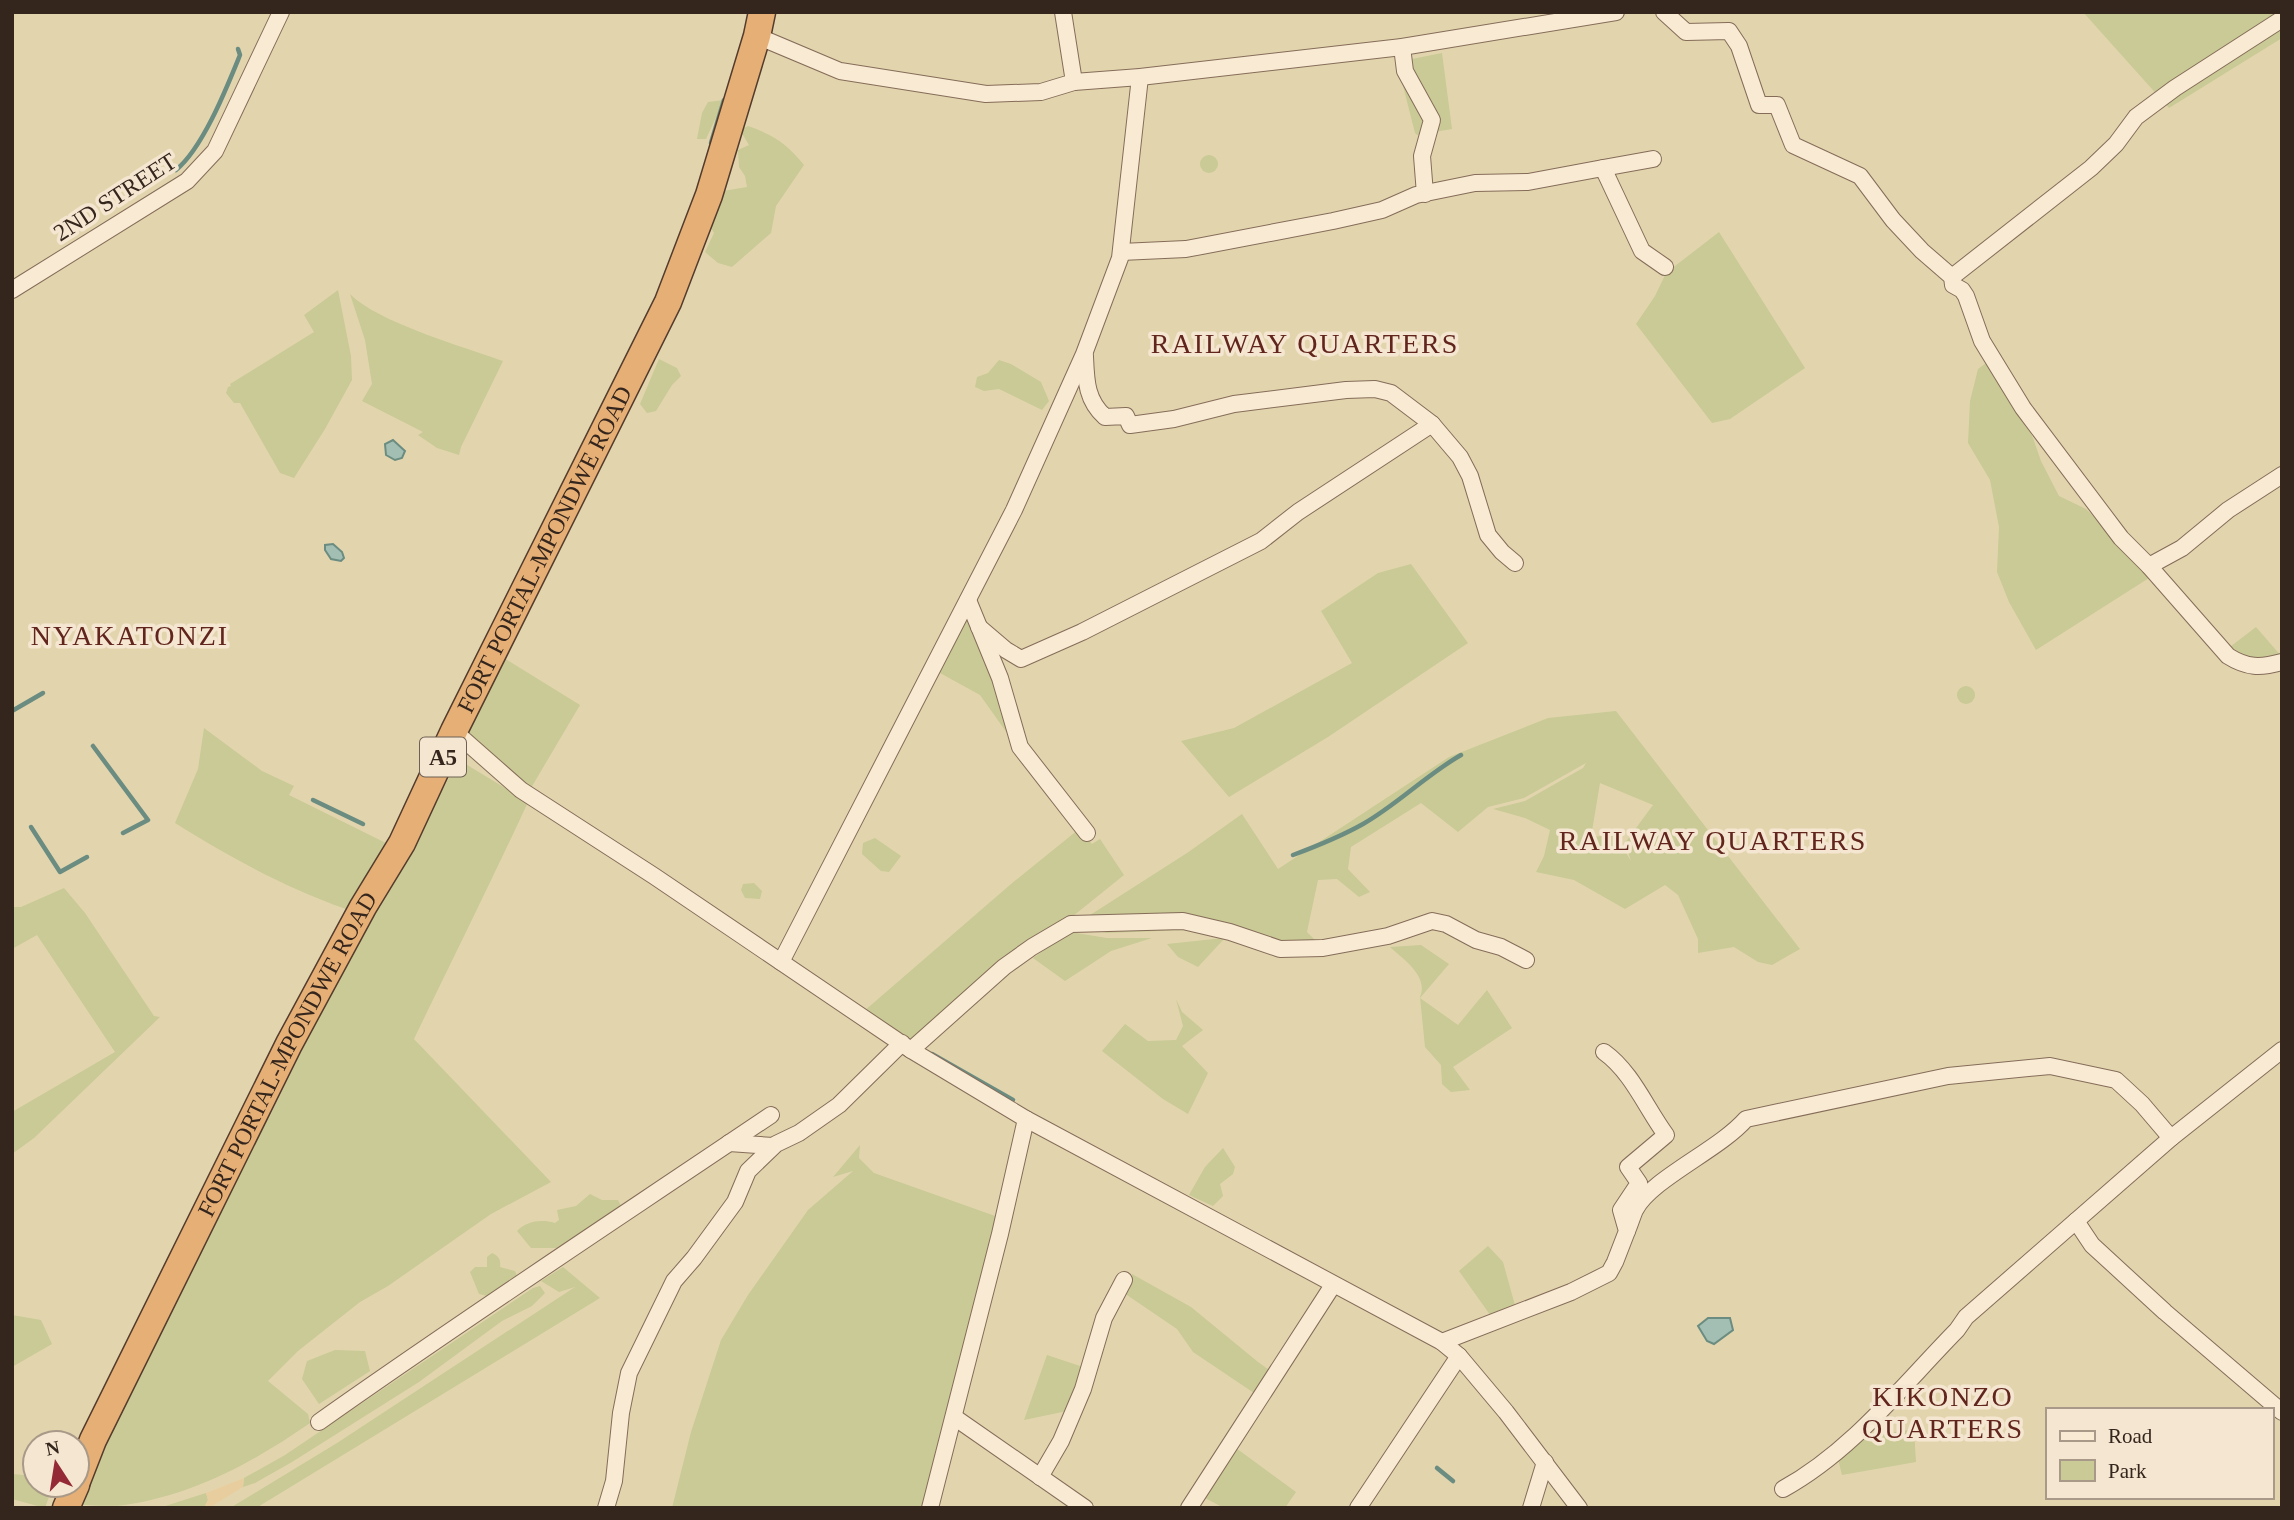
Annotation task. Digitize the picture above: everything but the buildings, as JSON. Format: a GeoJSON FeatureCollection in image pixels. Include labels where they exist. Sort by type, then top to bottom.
{"type":"FeatureCollection","features":[{"type":"Feature","properties":{"kind":"highway","name":"FORT PORTAL-MPONDWE ROAD"},"geometry":{"type":"LineString","coordinates":[[91,1445],[289,1044],[363,907],[402,843],[454,731],[668,302],[709,195],[760,24]]}},
{"type":"Feature","properties":{"kind":"street","name":"2ND STREET"},"geometry":{"type":"LineString","coordinates":[[12,290],[187,181],[215,151],[281,12]]}},
{"type":"Feature","properties":{"kind":"street"},"geometry":{"type":"LineString","coordinates":[[1063,12],[1074,82]]}},
{"type":"Feature","properties":{"kind":"street"},"geometry":{"type":"LineString","coordinates":[[760,24],[841,71],[986,94],[1041,92],[1074,82],[1402,47],[1616,12]]}},
{"type":"Feature","properties":{"kind":"street"},"geometry":{"type":"LineString","coordinates":[[1664,12],[1686,32],[1730,31],[1739,46],[1759,104],[1777,106],[1793,145],[1860,176],[1893,220],[1922,251],[1952,277],[1953,285],[1962,290],[1971,308],[1982,341],[2023,408],[2121,538],[2228,656],[2250,666],[2268,666],[2282,662]]}},
{"type":"Feature","properties":{"kind":"street"},"geometry":{"type":"LineString","coordinates":[[1952,277],[2083,175],[2116,144],[2136,117],[2175,88],[2282,19]]}},
{"type":"Feature","properties":{"kind":"street"},"geometry":{"type":"LineString","coordinates":[[1402,47],[1405,71],[1432,120],[1422,156],[1425,194]]}},
{"type":"Feature","properties":{"kind":"street"},"geometry":{"type":"LineString","coordinates":[[781,962],[1014,510],[1084,354],[1121,252],[1140,77]]}},
{"type":"Feature","properties":{"kind":"street"},"geometry":{"type":"LineString","coordinates":[[1121,252],[1186,249],[1382,210],[1416,195],[1475,183],[1528,182],[1653,159]]}},
{"type":"Feature","properties":{"kind":"street"},"geometry":{"type":"LineString","coordinates":[[1603,168],[1642,251],[1665,267]]}},
{"type":"Feature","properties":{"kind":"street"},"geometry":{"type":"LineString","coordinates":[[1084,354],[1087,388],[1097,410],[1105,417],[1126,416],[1130,425],[1174,419],[1234,404],[1346,390],[1375,389],[1391,393],[1432,424],[1467,467],[1488,535],[1515,563]]}},
{"type":"Feature","properties":{"kind":"street"},"geometry":{"type":"LineString","coordinates":[[979,627],[1021,659],[1082,632],[1261,541],[1298,512],[1432,424]]}},
{"type":"Feature","properties":{"kind":"street"},"geometry":{"type":"LineString","coordinates":[[2149,566],[2182,548],[2228,510],[2282,475]]}},
{"type":"Feature","properties":{"kind":"street"},"geometry":{"type":"LineString","coordinates":[[968,600],[1000,678],[1020,747],[1087,833]]}},
{"type":"Feature","properties":{"kind":"street"},"geometry":{"type":"LineString","coordinates":[[454,731],[521,790],[906,1046],[1026,1119],[1442,1342],[1459,1356],[1579,1508]]}},
{"type":"Feature","properties":{"kind":"street"},"geometry":{"type":"LineString","coordinates":[[606,1508],[614,1481],[621,1413],[629,1373],[674,1281],[735,1202],[748,1171],[774,1146],[799,1133],[839,1105],[906,1046],[1004,967],[1071,923],[1183,920],[1280,949],[1323,948],[1375,938],[1433,921],[1446,924],[1476,940],[1501,947],[1527,960]]}},
{"type":"Feature","properties":{"kind":"street"},"geometry":{"type":"LineString","coordinates":[[1783,1489],[1816,1470],[1869,1423],[1966,1317],[2171,1138],[2282,1050]]}},
{"type":"Feature","properties":{"kind":"street"},"geometry":{"type":"LineString","coordinates":[[1604,1052],[1634,1086],[1666,1135],[1628,1167],[1639,1183],[1621,1210],[1627,1231]]}},
{"type":"Feature","properties":{"kind":"street"},"geometry":{"type":"LineString","coordinates":[[1442,1342],[1609,1273],[1636,1208],[1653,1190],[1735,1132],[1746,1119],[1948,1076],[2050,1066],[2116,1080],[2143,1104],[2171,1138]]}},
{"type":"Feature","properties":{"kind":"street"},"geometry":{"type":"LineString","coordinates":[[319,1422],[771,1115]]}},
{"type":"Feature","properties":{"kind":"street"},"geometry":{"type":"LineString","coordinates":[[930,1508],[997,1247],[1026,1119]]}},
{"type":"Feature","properties":{"kind":"street"},"geometry":{"type":"LineString","coordinates":[[729,1143],[774,1146]]}},
{"type":"Feature","properties":{"kind":"street"},"geometry":{"type":"LineString","coordinates":[[2076,1221],[2092,1245],[2165,1312],[2282,1412]]}},
{"type":"Feature","properties":{"kind":"street"},"geometry":{"type":"LineString","coordinates":[[1040,1477],[1061,1441],[1083,1389],[1104,1318],[1124,1280]]}},
{"type":"Feature","properties":{"kind":"street"},"geometry":{"type":"LineString","coordinates":[[1189,1508],[1333,1285]]}},
{"type":"Feature","properties":{"kind":"street"},"geometry":{"type":"LineString","coordinates":[[1357,1508],[1459,1356]]}},
{"type":"Feature","properties":{"kind":"street"},"geometry":{"type":"LineString","coordinates":[[954,1417],[1085,1508]]}},
{"type":"Feature","properties":{"kind":"street"},"geometry":{"type":"LineString","coordinates":[[1531,1508],[1545,1462]]}},
{"type":"Feature","properties":{"kind":"shaded area"},"geometry":{"type":"Polygon","coordinates":[[[12,12],[2282,12],[2282,1508],[12,1508],[12,12]]]}},
{"type":"Feature","properties":{"kind":"shaded area"},"geometry":{"type":"Polygon","coordinates":[[[393,440],[405,451],[402,458],[395,460],[386,455],[385,444],[393,440]]]}},
{"type":"Feature","properties":{"kind":"shaded area"},"geometry":{"type":"Polygon","coordinates":[[[333,544],[342,552],[344,558],[341,561],[331,559],[325,550],[325,545],[333,544]]]}},
{"type":"Feature","properties":{"kind":"shaded area"},"geometry":{"type":"Polygon","coordinates":[[[1708,1318],[1730,1318],[1733,1330],[1714,1344],[1707,1341],[1698,1326],[1708,1318]]]}},
{"type":"Feature","properties":{"kind":"green space"},"geometry":{"type":"Polygon","coordinates":[[[2083,12],[2282,12],[2282,38],[2169,108],[2083,12]]]}},
{"type":"Feature","properties":{"kind":"green space"},"geometry":{"type":"Polygon","coordinates":[[[1442,53],[1452,129],[1417,135],[1397,62],[1442,53]]]}},
{"type":"Feature","properties":{"kind":"green space"},"geometry":{"type":"Polygon","coordinates":[[[724,100],[706,139],[697,139],[702,113],[708,102],[724,100]]]}},
{"type":"Feature","properties":{"kind":"green space"},"geometry":{"type":"Polygon","coordinates":[[[748,126],[779,141],[804,165],[776,206],[771,233],[732,267],[718,263],[705,252],[714,233],[708,223],[717,192],[747,187],[745,176],[739,167],[738,150],[749,145],[740,130],[748,126]]]}},
{"type":"Feature","properties":{"kind":"green space"},"geometry":{"type":"Polygon","coordinates":[[[1209,155],[1215,158],[1218,164],[1215,170],[1209,173],[1203,170],[1200,164],[1203,158],[1209,155]]]}},
{"type":"Feature","properties":{"kind":"green space"},"geometry":{"type":"Polygon","coordinates":[[[1719,232],[1805,368],[1730,419],[1712,423],[1636,324],[1655,296],[1666,273],[1719,232]]]}},
{"type":"Feature","properties":{"kind":"green space"},"geometry":{"type":"Polygon","coordinates":[[[338,290],[351,356],[352,380],[294,478],[280,473],[240,403],[234,403],[226,393],[230,384],[314,332],[304,315],[338,290]]]}},
{"type":"Feature","properties":{"kind":"green space"},"geometry":{"type":"Polygon","coordinates":[[[350,294],[400,324],[503,361],[459,455],[437,448],[418,435],[423,432],[362,401],[372,384],[365,340],[350,294]]]}},
{"type":"Feature","properties":{"kind":"green space"},"geometry":{"type":"Polygon","coordinates":[[[659,359],[677,368],[681,376],[656,411],[647,413],[640,404],[659,359]]]}},
{"type":"Feature","properties":{"kind":"green space"},"geometry":{"type":"Polygon","coordinates":[[[999,360],[1041,382],[1049,401],[1042,410],[999,389],[984,391],[975,387],[977,377],[988,373],[999,360]]]}},
{"type":"Feature","properties":{"kind":"green space"},"geometry":{"type":"Polygon","coordinates":[[[1990,360],[2027,421],[2041,461],[2059,496],[2086,509],[2121,543],[2149,578],[2036,650],[2009,602],[1997,572],[1999,527],[1990,480],[1968,443],[1970,401],[1978,369],[1990,360]]]}},
{"type":"Feature","properties":{"kind":"green space"},"geometry":{"type":"Polygon","coordinates":[[[1411,564],[1468,643],[1328,737],[1229,797],[1181,741],[1234,728],[1352,663],[1321,611],[1378,573],[1411,564]]]}},
{"type":"Feature","properties":{"kind":"green space"},"geometry":{"type":"Polygon","coordinates":[[[969,615],[997,682],[1012,740],[980,695],[940,673],[969,615]]]}},
{"type":"Feature","properties":{"kind":"green space"},"geometry":{"type":"Polygon","coordinates":[[[2256,627],[2282,657],[2264,663],[2226,650],[2256,627]]]}},
{"type":"Feature","properties":{"kind":"green space"},"geometry":{"type":"Polygon","coordinates":[[[504,658],[580,705],[531,788],[470,743],[468,731],[504,658]]]}},
{"type":"Feature","properties":{"kind":"green space"},"geometry":{"type":"Polygon","coordinates":[[[1966,686],[1972,689],[1975,695],[1972,701],[1966,704],[1960,701],[1957,695],[1960,689],[1966,686]]]}},
{"type":"Feature","properties":{"kind":"green space"},"geometry":{"type":"Polygon","coordinates":[[[1616,711],[1800,949],[1772,965],[1758,962],[1734,947],[1698,953],[1698,939],[1678,895],[1665,885],[1625,909],[1574,880],[1536,872],[1544,856],[1550,830],[1525,818],[1493,809],[1525,801],[1583,768],[1586,763],[1524,798],[1488,807],[1458,832],[1421,803],[1351,847],[1348,869],[1370,892],[1359,897],[1337,879],[1318,880],[1307,932],[1320,945],[1279,944],[1187,930],[1107,933],[1073,926],[1187,853],[1242,814],[1278,869],[1449,757],[1548,718],[1616,711]],[[1600,783],[1591,837],[1615,835],[1631,861],[1625,843],[1653,805],[1600,783]]]}},
{"type":"Feature","properties":{"kind":"green space"},"geometry":{"type":"Polygon","coordinates":[[[204,728],[262,771],[294,786],[289,795],[390,845],[346,909],[258,871],[175,823],[198,769],[204,728]]]}},
{"type":"Feature","properties":{"kind":"green space"},"geometry":{"type":"Polygon","coordinates":[[[459,760],[528,802],[414,1039],[551,1182],[491,1214],[388,1286],[360,1302],[298,1351],[268,1381],[308,1414],[310,1423],[267,1451],[199,1485],[125,1505],[71,1504],[73,1499],[91,1499],[91,1463],[146,1352],[156,1343],[234,1178],[270,1116],[323,1007],[459,760]]]}},
{"type":"Feature","properties":{"kind":"green space"},"geometry":{"type":"Polygon","coordinates":[[[1079,829],[1092,844],[1100,839],[1124,875],[915,1041],[863,1012],[1011,884],[1079,829]]]}},
{"type":"Feature","properties":{"kind":"green space"},"geometry":{"type":"Polygon","coordinates":[[[875,838],[901,856],[889,872],[881,871],[862,854],[863,843],[875,838]]]}},
{"type":"Feature","properties":{"kind":"green space"},"geometry":{"type":"Polygon","coordinates":[[[754,883],[762,891],[760,899],[745,898],[741,890],[743,884],[754,883]]]}},
{"type":"Feature","properties":{"kind":"green space"},"geometry":{"type":"Polygon","coordinates":[[[64,888],[85,913],[154,1016],[160,1017],[34,1138],[12,1154],[12,1112],[115,1052],[37,935],[12,949],[12,907],[21,907],[64,888]]]}},
{"type":"Feature","properties":{"kind":"green space"},"geometry":{"type":"Polygon","coordinates":[[[1070,932],[1107,938],[1152,938],[1111,951],[1065,981],[1033,958],[1070,932]]]}},
{"type":"Feature","properties":{"kind":"green space"},"geometry":{"type":"Polygon","coordinates":[[[1233,937],[1223,940],[1198,967],[1178,957],[1167,944],[1233,937]]]}},
{"type":"Feature","properties":{"kind":"green space"},"geometry":{"type":"Polygon","coordinates":[[[1421,945],[1449,964],[1420,998],[1422,989],[1418,975],[1390,947],[1421,945]]]}},
{"type":"Feature","properties":{"kind":"green space"},"geometry":{"type":"Polygon","coordinates":[[[1487,990],[1512,1028],[1453,1067],[1470,1090],[1451,1092],[1442,1084],[1441,1065],[1425,1047],[1420,998],[1458,1025],[1487,990]]]}},
{"type":"Feature","properties":{"kind":"green space"},"geometry":{"type":"Polygon","coordinates":[[[1176,999],[1182,1012],[1203,1030],[1182,1046],[1208,1073],[1188,1114],[1163,1099],[1102,1051],[1125,1024],[1148,1041],[1176,1040],[1183,1026],[1176,999]]]}},
{"type":"Feature","properties":{"kind":"green space"},"geometry":{"type":"Polygon","coordinates":[[[860,1145],[859,1158],[874,1173],[998,1217],[927,1508],[672,1508],[691,1432],[721,1340],[748,1295],[808,1210],[853,1171],[833,1177],[860,1145]]]}},
{"type":"Feature","properties":{"kind":"green space"},"geometry":{"type":"Polygon","coordinates":[[[1223,1148],[1235,1167],[1233,1174],[1220,1184],[1223,1196],[1213,1206],[1189,1195],[1205,1167],[1223,1148]]]}},
{"type":"Feature","properties":{"kind":"green space"},"geometry":{"type":"Polygon","coordinates":[[[590,1194],[602,1200],[618,1200],[622,1208],[567,1248],[531,1248],[517,1231],[535,1222],[555,1223],[559,1220],[557,1210],[576,1206],[590,1194]]]}},
{"type":"Feature","properties":{"kind":"green space"},"geometry":{"type":"Polygon","coordinates":[[[1488,1246],[1503,1262],[1516,1309],[1493,1319],[1459,1271],[1488,1246]]]}},
{"type":"Feature","properties":{"kind":"green space"},"geometry":{"type":"Polygon","coordinates":[[[492,1253],[499,1258],[500,1267],[515,1271],[517,1276],[495,1298],[479,1294],[470,1272],[475,1267],[487,1267],[487,1257],[492,1253]]]}},
{"type":"Feature","properties":{"kind":"green space"},"geometry":{"type":"Polygon","coordinates":[[[563,1267],[600,1298],[257,1508],[230,1508],[337,1443],[575,1287],[559,1292],[541,1281],[563,1267]]]}},
{"type":"Feature","properties":{"kind":"green space"},"geometry":{"type":"Polygon","coordinates":[[[1132,1274],[1191,1307],[1272,1372],[1257,1395],[1193,1352],[1177,1329],[1124,1293],[1132,1274]]]}},
{"type":"Feature","properties":{"kind":"green space"},"geometry":{"type":"Polygon","coordinates":[[[540,1286],[545,1293],[532,1306],[502,1321],[419,1382],[292,1462],[243,1487],[244,1478],[285,1455],[533,1288],[540,1286]]]}},
{"type":"Feature","properties":{"kind":"green space"},"geometry":{"type":"Polygon","coordinates":[[[12,1315],[41,1320],[52,1344],[12,1367],[12,1315]]]}},
{"type":"Feature","properties":{"kind":"green space"},"geometry":{"type":"Polygon","coordinates":[[[335,1350],[365,1351],[370,1371],[319,1404],[302,1379],[307,1361],[335,1350]]]}},
{"type":"Feature","properties":{"kind":"green space"},"geometry":{"type":"Polygon","coordinates":[[[1047,1355],[1086,1368],[1072,1410],[1024,1420],[1047,1355]]]}},
{"type":"Feature","properties":{"kind":"green space"},"geometry":{"type":"Polygon","coordinates":[[[1914,1429],[1916,1462],[1842,1475],[1837,1455],[1859,1438],[1914,1429]]]}},
{"type":"Feature","properties":{"kind":"green space"},"geometry":{"type":"Polygon","coordinates":[[[1236,1448],[1296,1492],[1285,1508],[1224,1508],[1205,1498],[1236,1448]]]}},
{"type":"Feature","properties":{"kind":"green space"},"geometry":{"type":"Polygon","coordinates":[[[12,1474],[21,1475],[21,1499],[48,1499],[45,1508],[12,1499],[12,1474]]]}},
{"type":"Feature","properties":{"kind":"green space"},"geometry":{"type":"Polygon","coordinates":[[[206,1493],[208,1500],[204,1508],[159,1508],[206,1493]]]}},
{"type":"Feature","properties":{"kind":"sand"},"geometry":{"type":"Polygon","coordinates":[[[244,1478],[243,1487],[209,1508],[204,1508],[208,1500],[206,1493],[244,1478]]]}},
{"type":"Feature","properties":{"kind":"waterway"},"geometry":{"type":"LineString","coordinates":[[176,170],[205,132],[240,55],[238,49]]}},
{"type":"Feature","properties":{"kind":"waterway"},"geometry":{"type":"LineString","coordinates":[[711,143],[724,100]]}},
{"type":"Feature","properties":{"kind":"waterway"},"geometry":{"type":"LineString","coordinates":[[12,711],[43,693]]}},
{"type":"Feature","properties":{"kind":"waterway"},"geometry":{"type":"LineString","coordinates":[[93,746],[148,820],[123,833]]}},
{"type":"Feature","properties":{"kind":"waterway"},"geometry":{"type":"LineString","coordinates":[[1293,855],[1363,824],[1461,755]]}},
{"type":"Feature","properties":{"kind":"waterway"},"geometry":{"type":"LineString","coordinates":[[313,800],[363,824]]}},
{"type":"Feature","properties":{"kind":"waterway"},"geometry":{"type":"LineString","coordinates":[[31,827],[60,872],[87,857]]}},
{"type":"Feature","properties":{"kind":"waterway"},"geometry":{"type":"LineString","coordinates":[[932,1054],[1013,1100]]}},
{"type":"Feature","properties":{"kind":"waterway"},"geometry":{"type":"LineString","coordinates":[[1437,1468],[1453,1481]]}},
{"type":"Feature","properties":{"kind":"district","name":"RAILWAY QUARTERS"},"geometry":{"type":"Point","coordinates":[1305,343]}},
{"type":"Feature","properties":{"kind":"district","name":"NYAKATONZI"},"geometry":{"type":"Point","coordinates":[130,635]}},
{"type":"Feature","properties":{"kind":"district","name":"RAILWAY QUARTERS"},"geometry":{"type":"Point","coordinates":[1713,840]}},
{"type":"Feature","properties":{"kind":"district","name":"KIKONZO QUARTERS"},"geometry":{"type":"Point","coordinates":[1943,1412]}}]}
